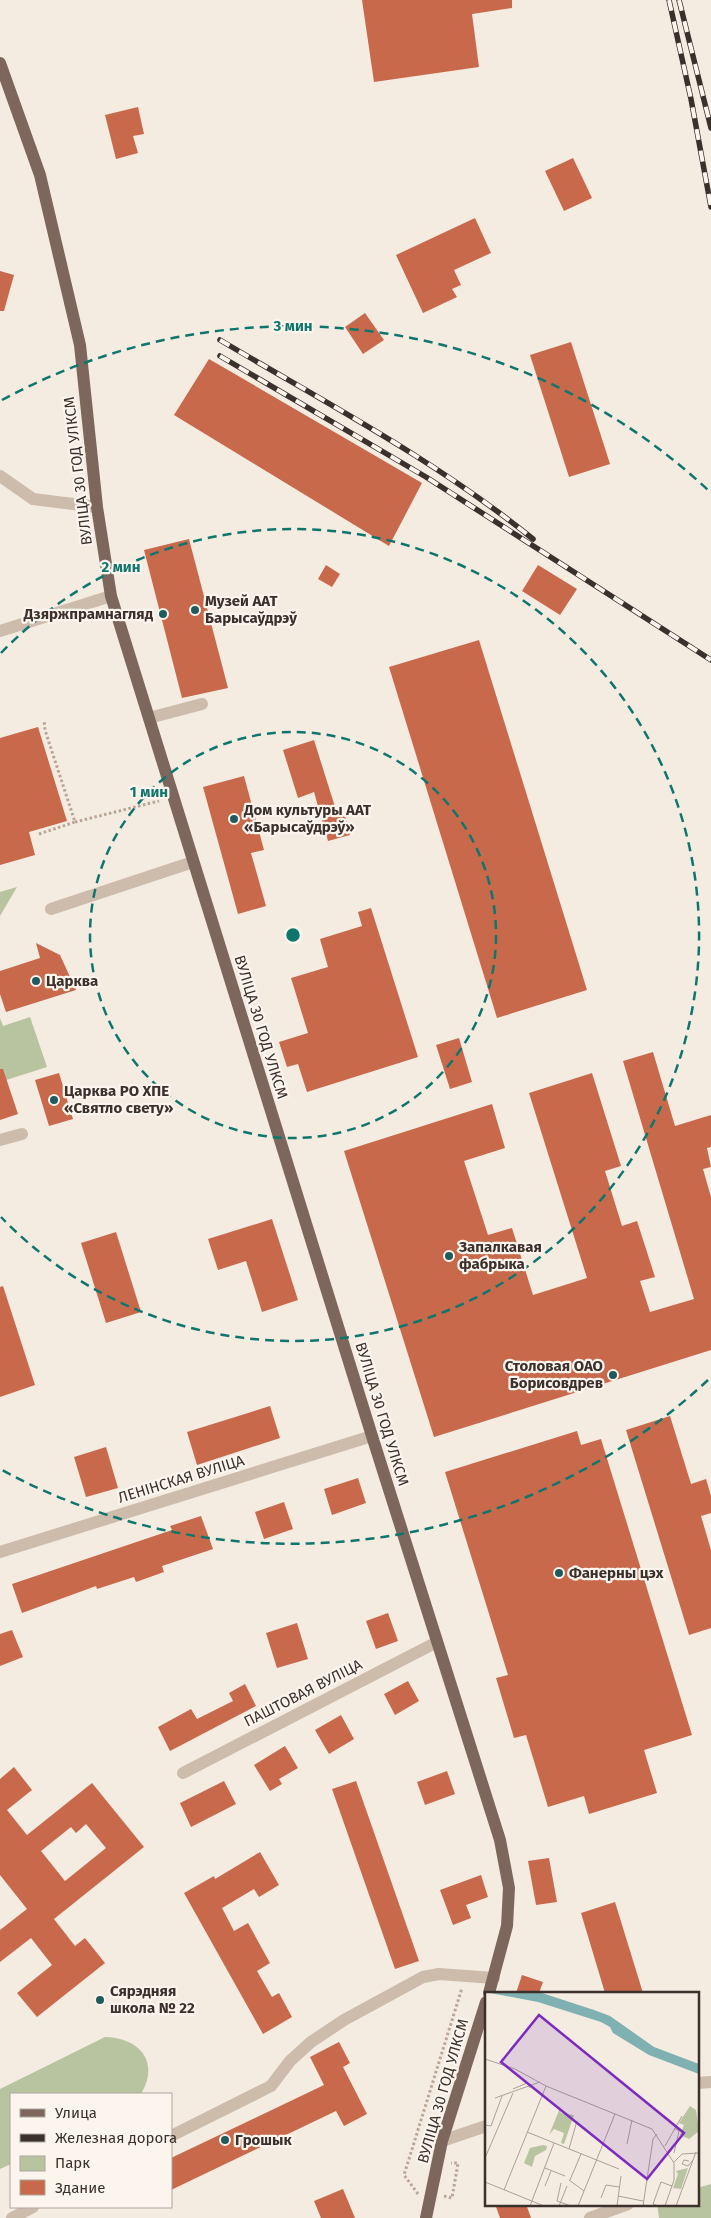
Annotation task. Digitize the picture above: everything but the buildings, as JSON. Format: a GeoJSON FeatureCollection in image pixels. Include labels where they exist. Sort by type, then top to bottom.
{"type":"FeatureCollection","features":[{"type":"Feature","properties":{"kind":"main road","name":"ВУЛІЦА 30 ГОД УЛКСМ"},"geometry":{"type":"LineString","coordinates":[[0,63],[40,175],[80,346],[97,507],[111,596],[372,1436],[500,1840],[508,1888],[507,1926],[489,1992]]}},
{"type":"Feature","properties":{"kind":"main road","name":"ВУЛІЦА 30 ГОД УЛКСМ"},"geometry":{"type":"LineString","coordinates":[[426,2218],[442,2141],[485,2005]]}},
{"type":"Feature","properties":{"kind":"main road"},"geometry":{"type":"LineString","coordinates":[[431,2194],[434,2218]]}},
{"type":"Feature","properties":{"kind":"street"},"geometry":{"type":"LineString","coordinates":[[0,476],[33,499],[97,507]]}},
{"type":"Feature","properties":{"kind":"street"},"geometry":{"type":"LineString","coordinates":[[0,631],[111,596]]}},
{"type":"Feature","properties":{"kind":"street"},"geometry":{"type":"LineString","coordinates":[[148,718],[202,704]]}},
{"type":"Feature","properties":{"kind":"street"},"geometry":{"type":"LineString","coordinates":[[52,909],[193,862]]}},
{"type":"Feature","properties":{"kind":"street"},"geometry":{"type":"LineString","coordinates":[[0,1140],[22,1134]]}},
{"type":"Feature","properties":{"kind":"street","name":"ЛЕНІНСКАЯ ВУЛІЦА"},"geometry":{"type":"LineString","coordinates":[[0,1552],[372,1436]]}},
{"type":"Feature","properties":{"kind":"street","name":"ПАШТОВАЯ ВУЛІЦА"},"geometry":{"type":"LineString","coordinates":[[183,1773],[437,1642]]}},
{"type":"Feature","properties":{"kind":"street"},"geometry":{"type":"LineString","coordinates":[[172,2136],[271,2086],[290,2061],[311,2042],[344,2020],[422,1977],[439,1974],[494,1978]]}},
{"type":"Feature","properties":{"kind":"street"},"geometry":{"type":"LineString","coordinates":[[698,2083],[711,2082]]}},
{"type":"Feature","properties":{"kind":"street"},"geometry":{"type":"LineString","coordinates":[[442,2141],[485,2126]]}},
{"type":"Feature","properties":{"kind":"street"},"geometry":{"type":"LineString","coordinates":[[590,2218],[623,2206]]}},
{"type":"Feature","properties":{"kind":"street"},"geometry":{"type":"LineString","coordinates":[[12,2218],[31,2208]]}},
{"type":"Feature","properties":{"kind":"path"},"geometry":{"type":"LineString","coordinates":[[44,720],[45,730],[75,822]]}},
{"type":"Feature","properties":{"kind":"path"},"geometry":{"type":"LineString","coordinates":[[39,834],[75,822],[158,801]]}},
{"type":"Feature","properties":{"kind":"green space"},"geometry":{"type":"Polygon","coordinates":[[[17,887],[0,916],[0,892],[17,887]]]}},
{"type":"Feature","properties":{"kind":"green space"},"geometry":{"type":"Polygon","coordinates":[[[30,1017],[47,1067],[0,1082],[0,1018],[3,1026],[30,1017]]]}},
{"type":"Feature","properties":{"kind":"green space"},"geometry":{"type":"Polygon","coordinates":[[[105,2037],[117,2038],[137,2047],[147,2062],[148,2072],[141,2093],[10,2093],[10,2164],[0,2169],[0,2089],[105,2037]]]}},
{"type":"Feature","properties":{"kind":"green space"},"geometry":{"type":"Polygon","coordinates":[[[711,2184],[711,2218],[659,2218],[657,2206],[698,2206],[698,2188],[711,2184]]]}},
{"type":"Feature","properties":{"kind":"railway"},"geometry":{"type":"LineString","coordinates":[[669,0],[691,99],[711,207]]}},
{"type":"Feature","properties":{"kind":"railway"},"geometry":{"type":"LineString","coordinates":[[679,0],[711,128]]}},
{"type":"Feature","properties":{"kind":"railway"},"geometry":{"type":"LineString","coordinates":[[220,340],[420,458],[533,539]]}},
{"type":"Feature","properties":{"kind":"railway"},"geometry":{"type":"LineString","coordinates":[[220,356],[426,477],[711,660]]}},
{"type":"Feature","properties":{"kind":"place","name":"Музей ААТ Барысаўдрэў"},"geometry":{"type":"Point","coordinates":[195,610]}},
{"type":"Feature","properties":{"kind":"place","name":"Дзяржпрамнагляд"},"geometry":{"type":"Point","coordinates":[163,614]}},
{"type":"Feature","properties":{"kind":"place","name":"Дом культуры ААТ «Барысаўдрэў»"},"geometry":{"type":"Point","coordinates":[234,819]}},
{"type":"Feature","properties":{"kind":"place","name":"Царква"},"geometry":{"type":"Point","coordinates":[36,981]}},
{"type":"Feature","properties":{"kind":"place","name":"Царква РО ХПЕ «Святло свету»"},"geometry":{"type":"Point","coordinates":[54,1100]}},
{"type":"Feature","properties":{"kind":"place","name":"Запалкавая фабрыка"},"geometry":{"type":"Point","coordinates":[449,1256]}},
{"type":"Feature","properties":{"kind":"place","name":"Столовая ОАО Борисовдрев"},"geometry":{"type":"Point","coordinates":[613,1375]}},
{"type":"Feature","properties":{"kind":"place","name":"Фанерны цэх"},"geometry":{"type":"Point","coordinates":[559,1573]}},
{"type":"Feature","properties":{"kind":"place","name":"Сярэдняя школа № 22"},"geometry":{"type":"Point","coordinates":[100,2000]}},
{"type":"Feature","properties":{"kind":"place","name":"Грошык"},"geometry":{"type":"Point","coordinates":[225,2140]}}]}
